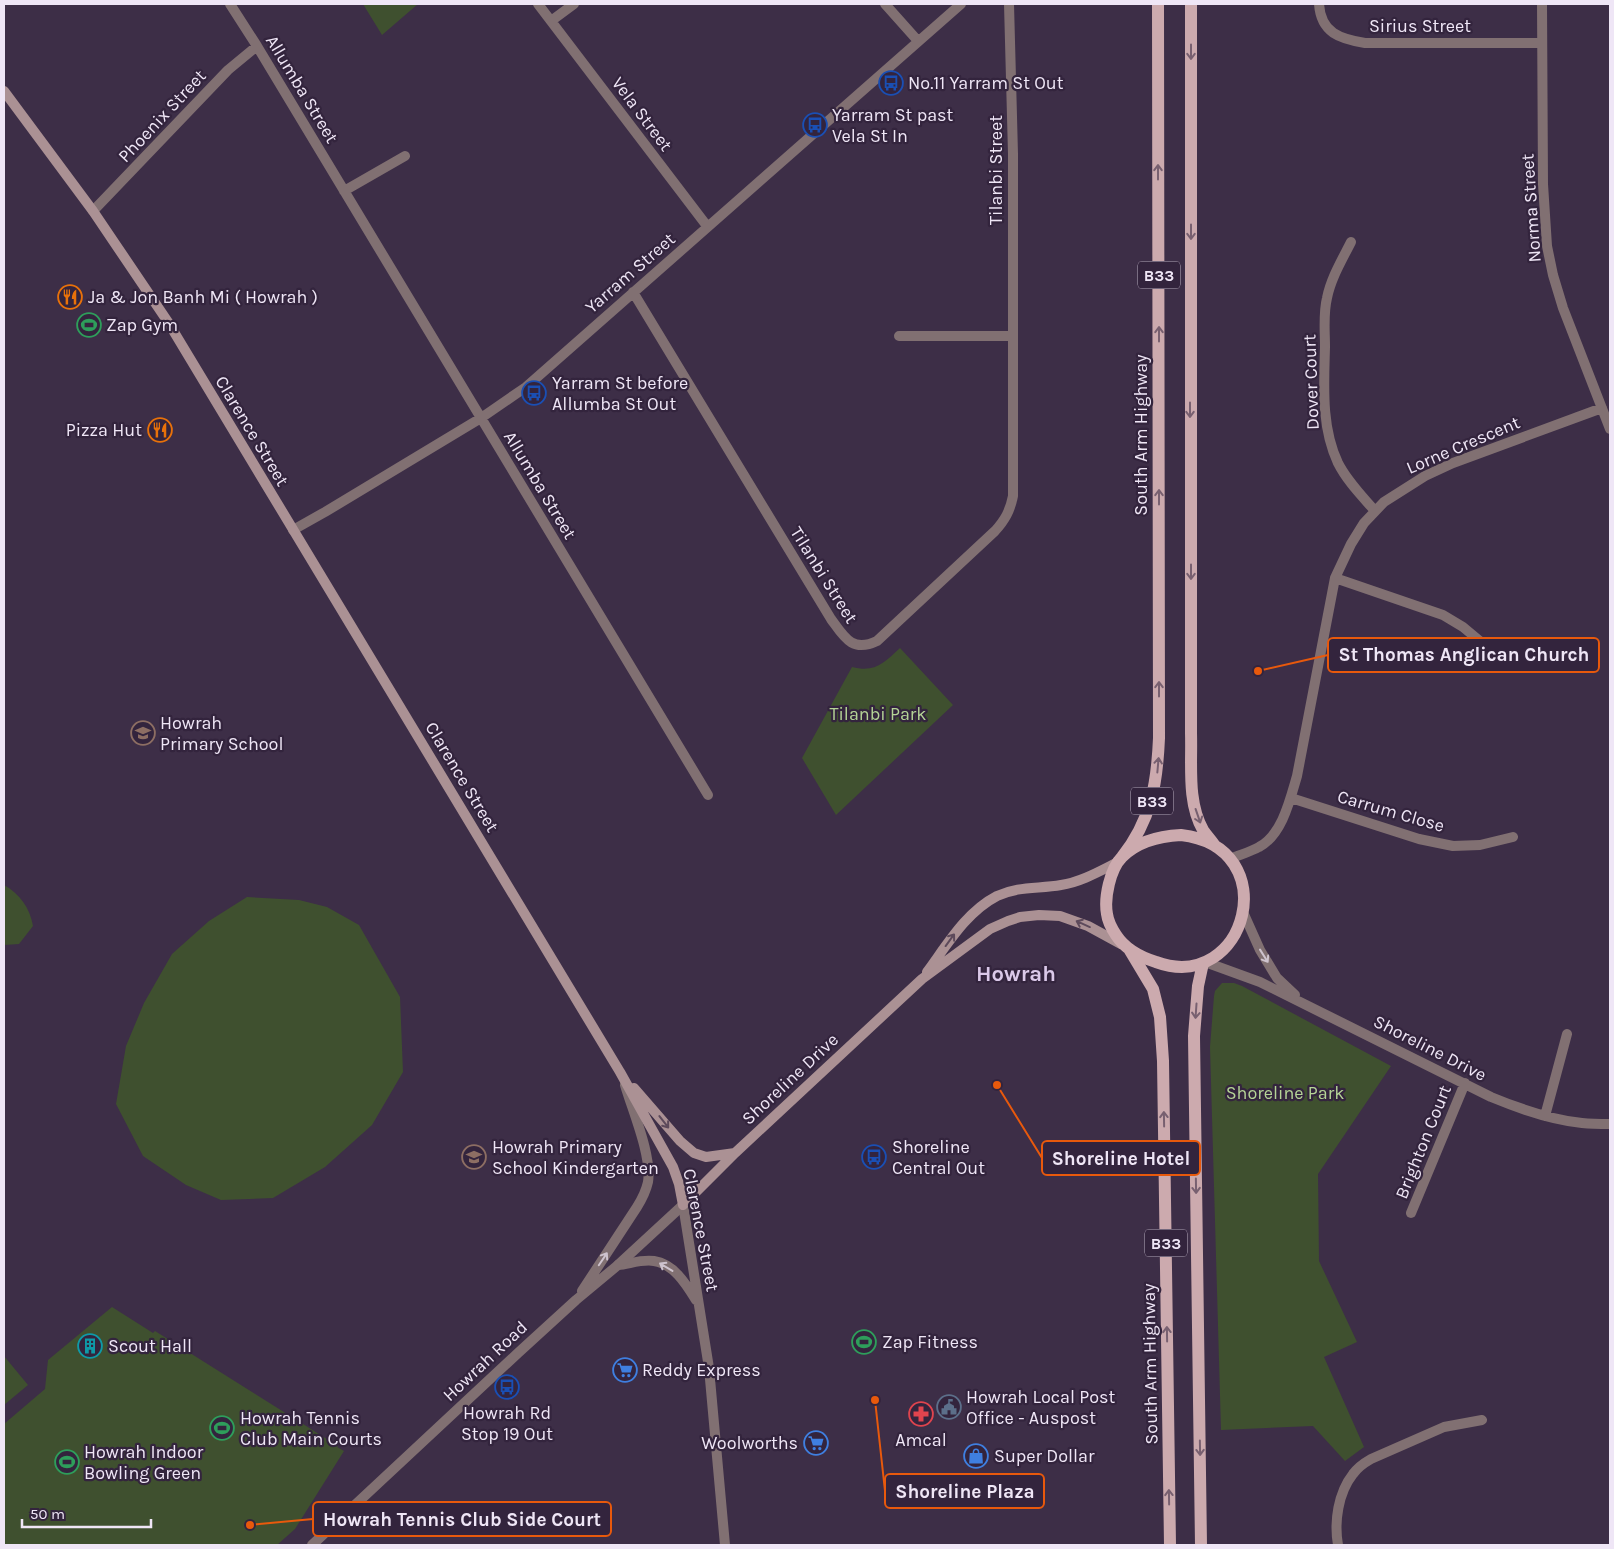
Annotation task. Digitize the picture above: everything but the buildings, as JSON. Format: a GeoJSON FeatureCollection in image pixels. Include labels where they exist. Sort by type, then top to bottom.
{"type":"FeatureCollection","features":[{"type":"Feature","properties":{"kind":"main road","name":"South Arm Highway"},"geometry":{"type":"LineString","coordinates":[[1120,859],[1141,829],[1152,801],[1158,768],[1160,738],[1158,4]]}},
{"type":"Feature","properties":{"kind":"main road","name":"B33"},"geometry":{"type":"LineString","coordinates":[[1190,4],[1191,751],[1193,795],[1197,814],[1204,830],[1236,867],[1243,887],[1243,912],[1240,924],[1228,944],[1216,956],[1204,963],[1198,986],[1194,1036],[1201,1545]]}},
{"type":"Feature","properties":{"kind":"main road","name":"Clarence Street"},"geometry":{"type":"LineString","coordinates":[[4,91],[93,211],[168,322],[620,1072],[673,1167],[679,1184],[682,1204]]}},
{"type":"Feature","properties":{"kind":"main road"},"geometry":{"type":"LineString","coordinates":[[1120,859],[1146,843],[1170,836],[1193,837],[1216,846]]}},
{"type":"Feature","properties":{"kind":"main road","name":"B33"},"geometry":{"type":"LineString","coordinates":[[1120,859],[1110,880],[1107,893],[1107,914],[1113,930],[1128,948]]}},
{"type":"Feature","properties":{"kind":"main road","name":"Shoreline Drive"},"geometry":{"type":"LineString","coordinates":[[922,979],[961,926],[987,902],[1018,889],[1060,886],[1070,883],[1094,874],[1120,859]]}},
{"type":"Feature","properties":{"kind":"main road","name":"Shoreline Drive"},"geometry":{"type":"LineString","coordinates":[[682,1204],[922,979],[990,929],[1008,920],[1020,917],[1048,915],[1069,918],[1128,948]]}},
{"type":"Feature","properties":{"kind":"main road","name":"South Arm Highway"},"geometry":{"type":"LineString","coordinates":[[1128,948],[1153,989],[1160,1017],[1164,1061],[1170,1545]]}},
{"type":"Feature","properties":{"kind":"main road"},"geometry":{"type":"LineString","coordinates":[[1128,948],[1149,960],[1166,965],[1188,966],[1204,963]]}},
{"type":"Feature","properties":{"kind":"main road"},"geometry":{"type":"LineString","coordinates":[[620,1072],[689,1150],[704,1157],[735,1153]]}},
{"type":"Feature","properties":{"kind":"street","name":"Allumba Street"},"geometry":{"type":"LineString","coordinates":[[230,4],[708,795]]}},
{"type":"Feature","properties":{"kind":"street","name":"Vela Street"},"geometry":{"type":"LineString","coordinates":[[538,4],[707,226]]}},
{"type":"Feature","properties":{"kind":"street"},"geometry":{"type":"LineString","coordinates":[[551,21],[574,4]]}},
{"type":"Feature","properties":{"kind":"street"},"geometry":{"type":"LineString","coordinates":[[885,4],[918,41]]}},
{"type":"Feature","properties":{"kind":"street","name":"Yarram Street"},"geometry":{"type":"LineString","coordinates":[[293,530],[481,418],[526,387],[707,226],[962,4]]}},
{"type":"Feature","properties":{"kind":"street","name":"Tilanbi Street"},"geometry":{"type":"LineString","coordinates":[[633,292],[831,619],[850,643],[859,646],[869,645],[877,641],[995,531],[1008,515],[1013,496],[1010,4]]}},
{"type":"Feature","properties":{"kind":"street","name":"Sirius Street"},"geometry":{"type":"LineString","coordinates":[[1319,4],[1322,18],[1327,28],[1337,36],[1365,43],[1542,43]]}},
{"type":"Feature","properties":{"kind":"street","name":"Norma Street"},"geometry":{"type":"LineString","coordinates":[[1542,4],[1544,215],[1547,246],[1563,308],[1610,428]]}},
{"type":"Feature","properties":{"kind":"street","name":"Phoenix Street"},"geometry":{"type":"LineString","coordinates":[[93,211],[228,70],[257,46]]}},
{"type":"Feature","properties":{"kind":"street"},"geometry":{"type":"LineString","coordinates":[[344,191],[405,156]]}},
{"type":"Feature","properties":{"kind":"street","name":"Dover Court"},"geometry":{"type":"LineString","coordinates":[[1351,242],[1326,299],[1324,405],[1330,444],[1338,462],[1346,477],[1375,511]]}},
{"type":"Feature","properties":{"kind":"street"},"geometry":{"type":"LineString","coordinates":[[899,336],[1012,336]]}},
{"type":"Feature","properties":{"kind":"street","name":"Lorne Crescent"},"geometry":{"type":"LineString","coordinates":[[1230,859],[1260,847],[1270,839],[1291,798],[1297,776],[1335,578],[1351,544],[1364,523],[1384,502],[1400,490],[1425,476],[1453,463],[1602,408]]}},
{"type":"Feature","properties":{"kind":"street"},"geometry":{"type":"LineString","coordinates":[[1335,578],[1443,616],[1463,627],[1492,652]]}},
{"type":"Feature","properties":{"kind":"street","name":"Carrum Close"},"geometry":{"type":"LineString","coordinates":[[1291,798],[1419,839],[1453,846],[1480,845],[1513,837]]}},
{"type":"Feature","properties":{"kind":"street","name":"Shoreline Drive"},"geometry":{"type":"LineString","coordinates":[[1243,912],[1260,950],[1277,978],[1303,1003]]}},
{"type":"Feature","properties":{"kind":"street","name":"Shoreline Drive"},"geometry":{"type":"LineString","coordinates":[[1204,963],[1252,978],[1507,1103],[1545,1116],[1582,1124],[1610,1124]]}},
{"type":"Feature","properties":{"kind":"street"},"geometry":{"type":"LineString","coordinates":[[1545,1116],[1567,1034]]}},
{"type":"Feature","properties":{"kind":"street"},"geometry":{"type":"LineString","coordinates":[[576,1300],[637,1207],[647,1188],[646,1155],[620,1072]]}},
{"type":"Feature","properties":{"kind":"street","name":"Brighton Court"},"geometry":{"type":"LineString","coordinates":[[1411,1213],[1465,1083]]}},
{"type":"Feature","properties":{"kind":"street","name":"Howrah Road"},"geometry":{"type":"LineString","coordinates":[[312,1545],[682,1204]]}},
{"type":"Feature","properties":{"kind":"street","name":"Clarence Street"},"geometry":{"type":"LineString","coordinates":[[682,1204],[709,1368],[725,1545]]}},
{"type":"Feature","properties":{"kind":"street"},"geometry":{"type":"LineString","coordinates":[[618,1265],[650,1261],[664,1264],[678,1276],[698,1303]]}},
{"type":"Feature","properties":{"kind":"street"},"geometry":{"type":"LineString","coordinates":[[1338,1545],[1337,1527],[1341,1497],[1350,1478],[1361,1466],[1371,1459],[1444,1427],[1482,1420]]}},
{"type":"Feature","properties":{"kind":"green space"},"geometry":{"type":"Polygon","coordinates":[[[363,4],[418,4],[382,35],[363,4]]]}},
{"type":"Feature","properties":{"kind":"green space","name":"Tilanbi Park"},"geometry":{"type":"Polygon","coordinates":[[[900,648],[953,705],[836,815],[802,758],[852,667],[860,669],[873,668],[884,662],[900,648]]]}},
{"type":"Feature","properties":{"kind":"green space"},"geometry":{"type":"Polygon","coordinates":[[[4,885],[23,902],[32,919],[33,926],[19,944],[4,945],[4,885]]]}},
{"type":"Feature","properties":{"kind":"green space"},"geometry":{"type":"Polygon","coordinates":[[[247,897],[299,900],[327,907],[359,925],[400,997],[403,1072],[372,1125],[325,1167],[273,1198],[221,1200],[186,1185],[143,1156],[116,1104],[126,1046],[144,1003],[172,954],[209,921],[247,897]]]}},
{"type":"Feature","properties":{"kind":"green space","name":"Shoreline Park"},"geometry":{"type":"Polygon","coordinates":[[[1222,983],[1234,983],[1242,986],[1391,1066],[1318,1174],[1319,1261],[1357,1342],[1324,1357],[1364,1447],[1345,1461],[1313,1426],[1221,1430],[1210,1047],[1214,996],[1215,991],[1222,983]]]}},
{"type":"Feature","properties":{"kind":"green space"},"geometry":{"type":"Polygon","coordinates":[[[112,1307],[153,1333],[155,1331],[344,1451],[295,1529],[277,1545],[4,1545],[4,1424],[45,1389],[48,1360],[112,1307]]]}},
{"type":"Feature","properties":{"kind":"green space"},"geometry":{"type":"Polygon","coordinates":[[[4,1356],[28,1385],[4,1405],[4,1356]]]}},
{"type":"Feature","properties":{"kind":"place","name":"No.11 Yarram St Out"},"geometry":{"type":"Point","coordinates":[891,83]}},
{"type":"Feature","properties":{"kind":"place","name":"Yarram St past Vela St In"},"geometry":{"type":"Point","coordinates":[815,125]}},
{"type":"Feature","properties":{"kind":"place","name":"Ja & Jon Banh Mi ( Howrah )"},"geometry":{"type":"Point","coordinates":[70,297]}},
{"type":"Feature","properties":{"kind":"place","name":"Zap Gym"},"geometry":{"type":"Point","coordinates":[89,325]}},
{"type":"Feature","properties":{"kind":"place","name":"Yarram St before Allumba St Out"},"geometry":{"type":"Point","coordinates":[534,393]}},
{"type":"Feature","properties":{"kind":"place","name":"Pizza Hut"},"geometry":{"type":"Point","coordinates":[160,430]}},
{"type":"Feature","properties":{"kind":"place","name":"St Thomas Anglican Church"},"geometry":{"type":"Point","coordinates":[1258,671]}},
{"type":"Feature","properties":{"kind":"place","name":"Howrah Primary School"},"geometry":{"type":"Point","coordinates":[143,733]}},
{"type":"Feature","properties":{"kind":"place","name":"Shoreline Hotel"},"geometry":{"type":"Point","coordinates":[997,1085]}},
{"type":"Feature","properties":{"kind":"place","name":"Howrah Primary School Kindergarten"},"geometry":{"type":"Point","coordinates":[474,1157]}},
{"type":"Feature","properties":{"kind":"place","name":"Shoreline Central Out"},"geometry":{"type":"Point","coordinates":[874,1157]}},
{"type":"Feature","properties":{"kind":"place","name":"Zap Fitness"},"geometry":{"type":"Point","coordinates":[864,1342]}},
{"type":"Feature","properties":{"kind":"place","name":"Scout Hall"},"geometry":{"type":"Point","coordinates":[90,1346]}},
{"type":"Feature","properties":{"kind":"place","name":"Reddy Express"},"geometry":{"type":"Point","coordinates":[625,1370]}},
{"type":"Feature","properties":{"kind":"place","name":"Howrah Rd Stop 19 Out"},"geometry":{"type":"Point","coordinates":[507,1387]}},
{"type":"Feature","properties":{"kind":"place","name":"Shoreline Plaza"},"geometry":{"type":"Point","coordinates":[875,1400]}},
{"type":"Feature","properties":{"kind":"place","name":"Howrah Local Post Office - Auspost"},"geometry":{"type":"Point","coordinates":[949,1407]}},
{"type":"Feature","properties":{"kind":"place","name":"Amcal"},"geometry":{"type":"Point","coordinates":[921,1414]}},
{"type":"Feature","properties":{"kind":"place","name":"Howrah Tennis Club Main Courts"},"geometry":{"type":"Point","coordinates":[222,1428]}},
{"type":"Feature","properties":{"kind":"place","name":"Woolworths"},"geometry":{"type":"Point","coordinates":[816,1443]}},
{"type":"Feature","properties":{"kind":"place","name":"Super Dollar"},"geometry":{"type":"Point","coordinates":[976,1456]}},
{"type":"Feature","properties":{"kind":"place","name":"Howrah Indoor Bowling Green"},"geometry":{"type":"Point","coordinates":[67,1462]}},
{"type":"Feature","properties":{"kind":"place","name":"Howrah Tennis Club Side Court"},"geometry":{"type":"Point","coordinates":[250,1525]}},
{"type":"Feature","properties":{"kind":"district","name":"Howrah"},"geometry":{"type":"Point","coordinates":[1016,973]}}]}
